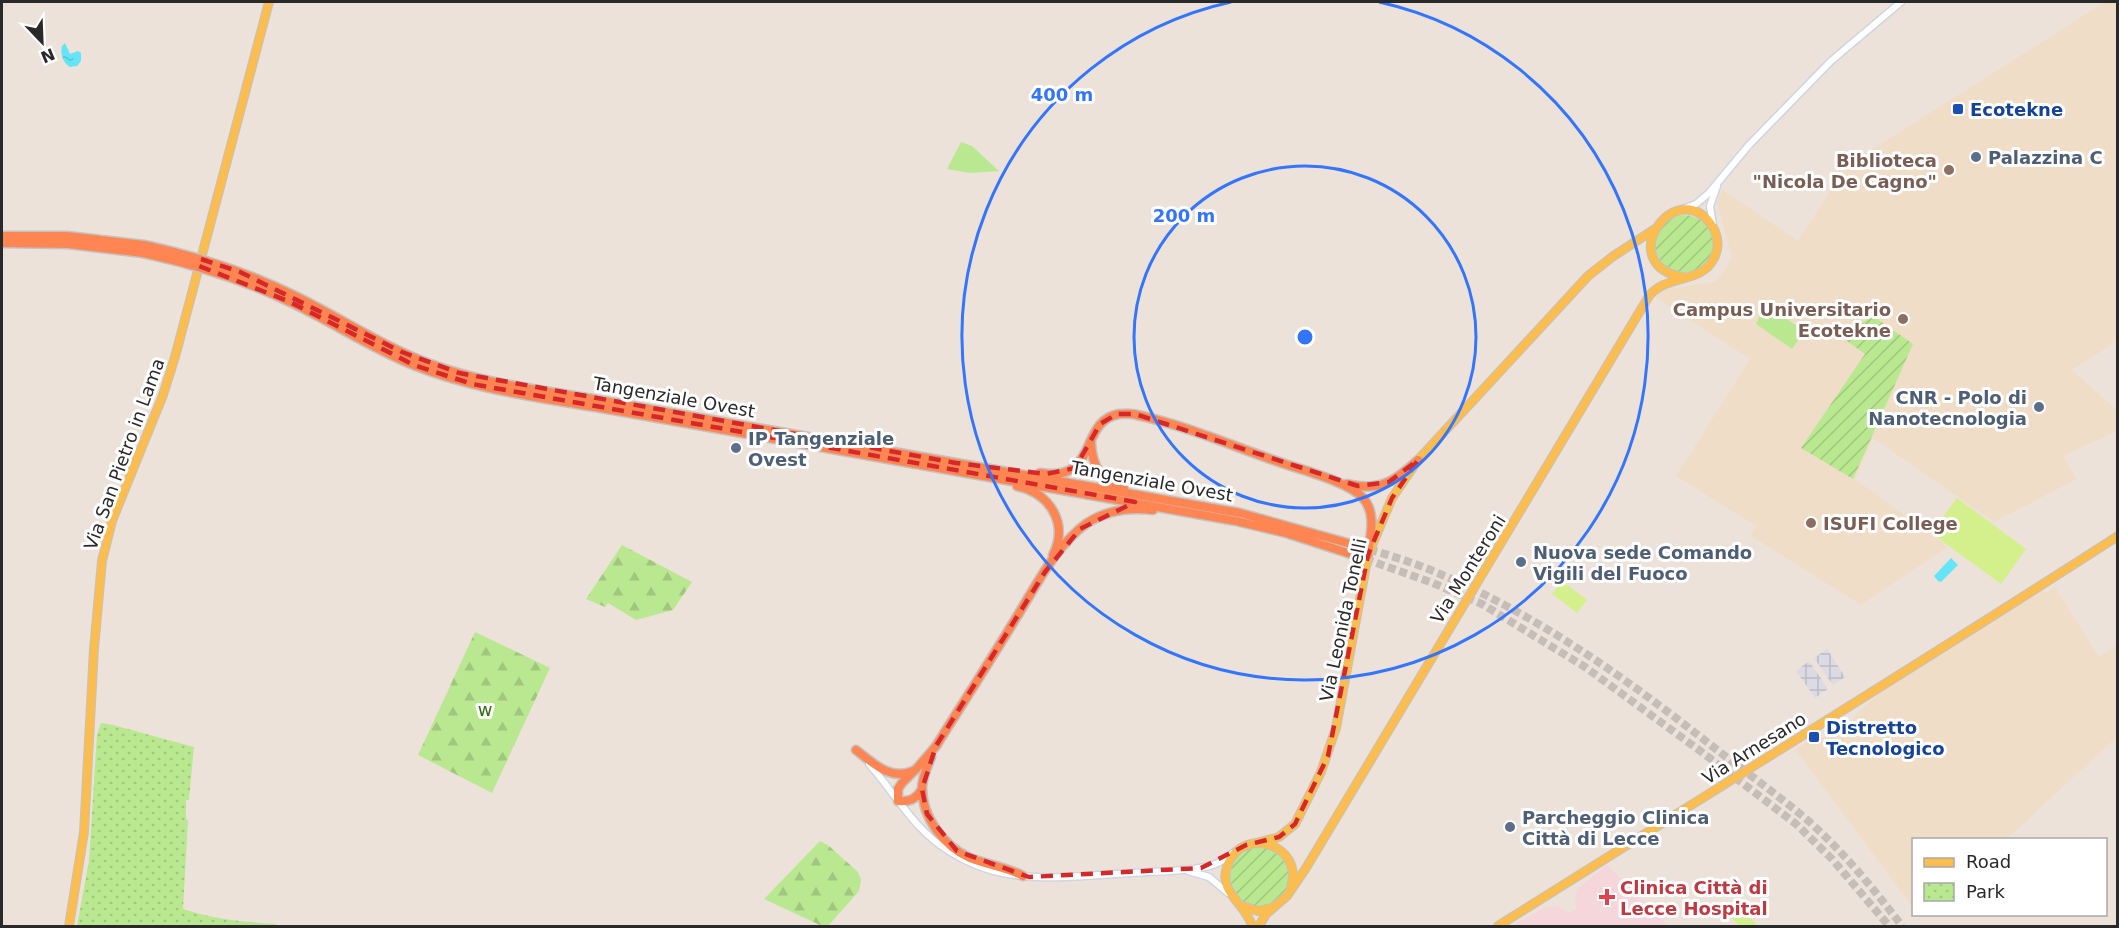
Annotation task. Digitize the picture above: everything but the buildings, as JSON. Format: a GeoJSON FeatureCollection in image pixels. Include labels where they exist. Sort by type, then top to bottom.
{"type":"FeatureCollection","features":[{"type":"Feature","properties":{"kind":"highway","name":"Tangenziale Ovest"},"geometry":{"type":"LineString","coordinates":[[2,236],[67,236],[143,249],[189,263],[257,287],[309,311],[386,352],[441,375],[482,386],[956,463],[1191,505],[1277,523],[1358,546]]}},
{"type":"Feature","properties":{"kind":"highway","name":"Tangenziale Ovest"},"geometry":{"type":"LineString","coordinates":[[4,244],[68,244],[143,249]]}},
{"type":"Feature","properties":{"kind":"highway","name":"Tangenziale Ovest"},"geometry":{"type":"LineString","coordinates":[[608,406],[1236,520],[1354,555]]}},
{"type":"Feature","properties":{"kind":"highway"},"geometry":{"type":"LineString","coordinates":[[956,463],[964,461],[1056,475],[1075,468],[1082,461],[1100,424],[1117,414],[1135,414],[1179,427],[1338,483],[1358,493],[1371,512],[1372,524],[1368,555]]}},
{"type":"Feature","properties":{"kind":"highway"},"geometry":{"type":"LineString","coordinates":[[1091,442],[1096,467],[1113,485],[1186,501],[1191,505]]}},
{"type":"Feature","properties":{"kind":"highway"},"geometry":{"type":"LineString","coordinates":[[1338,483],[1368,487],[1383,484],[1400,476],[1418,460]]}},
{"type":"Feature","properties":{"kind":"highway"},"geometry":{"type":"LineString","coordinates":[[947,469],[956,474],[1022,487],[1039,494],[1045,500],[1057,516],[1060,528],[1056,549],[1045,572]]}},
{"type":"Feature","properties":{"kind":"highway"},"geometry":{"type":"LineString","coordinates":[[922,789],[915,799],[905,802],[898,801],[898,789],[902,783],[936,746],[1045,572],[1080,529],[1097,518],[1116,511],[1136,508],[1223,521],[1236,520]]}},
{"type":"Feature","properties":{"kind":"highway"},"geometry":{"type":"LineString","coordinates":[[936,746],[924,775],[922,789],[927,814],[933,825],[949,844],[969,858],[1023,876]]}},
{"type":"Feature","properties":{"kind":"highway"},"geometry":{"type":"LineString","coordinates":[[855,750],[889,773],[907,773],[918,767]]}},
{"type":"Feature","properties":{"kind":"main road","name":"Via San Pietro in Lama"},"geometry":{"type":"LineString","coordinates":[[69,927],[84,832],[94,649],[102,561],[112,521],[163,395],[175,357],[269,2]]}},
{"type":"Feature","properties":{"kind":"main road"},"geometry":{"type":"LineString","coordinates":[[1683,277],[1665,272],[1658,265],[1651,247],[1654,229],[1669,214],[1686,211],[1701,215],[1715,231]]}},
{"type":"Feature","properties":{"kind":"main road","name":"Via Leonida Tonelli"},"geometry":{"type":"LineString","coordinates":[[1256,843],[1279,837],[1295,824],[1322,772],[1336,728],[1368,555],[1392,498],[1418,460],[1588,276],[1654,229]]}},
{"type":"Feature","properties":{"kind":"main road","name":"Via Monteroni"},"geometry":{"type":"LineString","coordinates":[[1259,927],[1266,914],[1283,901],[1306,868],[1649,296],[1660,285],[1702,272],[1709,266],[1717,248],[1715,231]]}},
{"type":"Feature","properties":{"kind":"main road","name":"Via Arnesano"},"geometry":{"type":"LineString","coordinates":[[1498,927],[1741,773],[1928,659],[2118,536]]}},
{"type":"Feature","properties":{"kind":"main road"},"geometry":{"type":"LineString","coordinates":[[1252,927],[1247,914],[1230,894],[1225,879],[1226,870],[1233,855],[1256,843],[1271,845],[1284,854],[1292,868],[1290,891]]}},
{"type":"Feature","properties":{"kind":"main road"},"geometry":{"type":"LineString","coordinates":[[1239,904],[1258,911],[1274,907]]}},
{"type":"Feature","properties":{"kind":"street"},"geometry":{"type":"LineString","coordinates":[[1679,211],[1696,204],[1719,182],[1749,145],[1802,89],[1858,37],[1901,2]]}},
{"type":"Feature","properties":{"kind":"street"},"geometry":{"type":"LineString","coordinates":[[1715,231],[1709,213],[1719,182]]}},
{"type":"Feature","properties":{"kind":"street"},"geometry":{"type":"LineString","coordinates":[[855,750],[871,766],[922,830],[937,843],[958,856],[996,872],[1051,878],[1175,870],[1209,866],[1239,850]]}},
{"type":"Feature","properties":{"kind":"street"},"geometry":{"type":"LineString","coordinates":[[1175,870],[1194,872],[1209,878],[1230,894]]}},
{"type":"Feature","properties":{"kind":"highlighted area"},"geometry":{"type":"Polygon","coordinates":[[[201,259],[240,272],[402,352],[459,373],[956,463],[1046,474],[1075,468],[1100,424],[1117,414],[1135,414],[1358,486],[1389,482],[1418,460],[1392,498],[1368,555],[1328,756],[1295,824],[1279,837],[1246,845],[1201,868],[1029,877],[957,851],[927,814],[922,789],[936,746],[1045,572],[1080,529],[1135,502],[472,384],[414,365],[288,301],[199,266],[201,259]]]}},
{"type":"Feature","properties":{"kind":"shaded area","name":"Campus Universitario Ecotekne"},"geometry":{"type":"Polygon","coordinates":[[[2105,2],[2117,2],[2117,341],[2072,370],[2117,410],[2117,431],[2063,456],[2077,479],[1994,522],[1873,438],[1855,479],[1948,547],[1861,605],[1751,536],[1756,526],[1676,476],[1750,359],[1656,298],[1661,290],[1716,282],[1732,258],[1717,202],[1723,190],[1798,241],[1846,166],[2105,2]]]}},
{"type":"Feature","properties":{"kind":"shaded area"},"geometry":{"type":"Polygon","coordinates":[[[2055,587],[2099,657],[2117,645],[2117,737],[2008,838],[1912,838],[1912,907],[1795,749],[1811,740],[1839,734],[1858,712],[1877,696],[1877,692],[2008,609],[2011,611],[2014,606],[2042,588],[2046,593],[2055,587]]]}},
{"type":"Feature","properties":{"kind":"shaded area"},"geometry":{"type":"Polygon","coordinates":[[[1827,649],[1845,677],[1833,685],[1814,658],[1827,649]]]}},
{"type":"Feature","properties":{"kind":"shaded area"},"geometry":{"type":"Polygon","coordinates":[[[1809,661],[1828,689],[1815,698],[1796,671],[1809,661]]]}},
{"type":"Feature","properties":{"kind":"shaded area","name":"Clinica Città di Lecce Hospital"},"geometry":{"type":"Polygon","coordinates":[[[1607,865],[1668,926],[1511,926],[1546,907],[1558,906],[1569,913],[1577,908],[1575,900],[1578,888],[1607,865]]]}},
{"type":"Feature","properties":{"kind":"green space"},"geometry":{"type":"Polygon","coordinates":[[[961,142],[972,146],[999,171],[970,173],[947,169],[961,142]]]}},
{"type":"Feature","properties":{"kind":"green space"},"geometry":{"type":"Polygon","coordinates":[[[1678,215],[1690,215],[1700,219],[1709,228],[1713,250],[1705,265],[1690,273],[1678,273],[1668,269],[1659,260],[1655,250],[1655,238],[1659,228],[1668,219],[1678,215]]]}},
{"type":"Feature","properties":{"kind":"green space"},"geometry":{"type":"Polygon","coordinates":[[[1778,313],[1804,332],[1792,349],[1756,324],[1759,317],[1778,313]]]}},
{"type":"Feature","properties":{"kind":"green space"},"geometry":{"type":"Polygon","coordinates":[[[1873,316],[1913,344],[1853,479],[1801,448],[1865,354],[1844,339],[1844,334],[1873,316]]]}},
{"type":"Feature","properties":{"kind":"green space"},"geometry":{"type":"Polygon","coordinates":[[[1957,498],[2026,549],[2001,584],[1931,533],[1957,498]]]}},
{"type":"Feature","properties":{"kind":"green space"},"geometry":{"type":"Polygon","coordinates":[[[622,545],[692,582],[673,610],[636,620],[608,603],[605,607],[586,599],[622,545]]]}},
{"type":"Feature","properties":{"kind":"green space"},"geometry":{"type":"Polygon","coordinates":[[[1562,581],[1587,600],[1577,613],[1552,594],[1562,581]]]}},
{"type":"Feature","properties":{"kind":"green space","name":"w"},"geometry":{"type":"Polygon","coordinates":[[[475,632],[550,668],[492,793],[418,755],[475,632]]]}},
{"type":"Feature","properties":{"kind":"green space"},"geometry":{"type":"Polygon","coordinates":[[[101,723],[194,747],[189,800],[186,800],[186,819],[188,820],[183,909],[217,918],[276,924],[276,926],[77,926],[89,861],[97,734],[101,723]]]}},
{"type":"Feature","properties":{"kind":"green space"},"geometry":{"type":"Polygon","coordinates":[[[820,841],[829,846],[858,872],[861,880],[859,891],[828,926],[822,926],[764,899],[820,841]]]}},
{"type":"Feature","properties":{"kind":"green space"},"geometry":{"type":"Polygon","coordinates":[[[1259,847],[1276,852],[1284,860],[1289,877],[1284,894],[1276,902],[1259,907],[1242,902],[1234,894],[1229,877],[1234,860],[1242,852],[1259,847]]]}},
{"type":"Feature","properties":{"kind":"green space"},"geometry":{"type":"Polygon","coordinates":[[[1742,909],[1757,925],[1739,926],[1732,918],[1742,909]]]}},
{"type":"Feature","properties":{"kind":"water"},"geometry":{"type":"Polygon","coordinates":[[[65,43],[70,54],[78,51],[81,53],[81,61],[77,66],[70,67],[64,61],[61,49],[65,43]]]}},
{"type":"Feature","properties":{"kind":"water"},"geometry":{"type":"Polygon","coordinates":[[[1951,558],[1958,565],[1941,582],[1938,581],[1934,576],[1951,558]]]}},
{"type":"Feature","properties":{"kind":"tunnel"},"geometry":{"type":"LineString","coordinates":[[1358,546],[1399,558],[1477,591],[1547,629],[1615,673],[1805,818],[1832,843],[1902,926]]}},
{"type":"Feature","properties":{"kind":"tunnel"},"geometry":{"type":"LineString","coordinates":[[1354,555],[1433,583],[1482,604],[1585,667],[1796,824],[1832,859],[1889,926]]}},
{"type":"Feature","properties":{"kind":"place","name":"Ecotekne"},"geometry":{"type":"Point","coordinates":[1958,109]}},
{"type":"Feature","properties":{"kind":"place","name":"Palazzina C"},"geometry":{"type":"Point","coordinates":[1976,157]}},
{"type":"Feature","properties":{"kind":"place","name":"Biblioteca \"Nicola De Cagno\""},"geometry":{"type":"Point","coordinates":[1949,170]}},
{"type":"Feature","properties":{"kind":"place","name":"Campus Universitario Ecotekne"},"geometry":{"type":"Point","coordinates":[1903,319]}},
{"type":"Feature","properties":{"kind":"place","name":"CNR - Polo di Nanotecnologia"},"geometry":{"type":"Point","coordinates":[2039,407]}},
{"type":"Feature","properties":{"kind":"place","name":"IP Tangenziale Ovest"},"geometry":{"type":"Point","coordinates":[736,448]}},
{"type":"Feature","properties":{"kind":"place","name":"ISUFI College"},"geometry":{"type":"Point","coordinates":[1811,523]}},
{"type":"Feature","properties":{"kind":"place","name":"Nuova sede Comando Vigili del Fuoco"},"geometry":{"type":"Point","coordinates":[1521,562]}},
{"type":"Feature","properties":{"kind":"place","name":"Distretto Tecnologico"},"geometry":{"type":"Point","coordinates":[1814,737]}},
{"type":"Feature","properties":{"kind":"place","name":"Parcheggio Clinica Città di Lecce"},"geometry":{"type":"Point","coordinates":[1510,827]}},
{"type":"Feature","properties":{"kind":"place","name":"Clinica Città di Lecce Hospital"},"geometry":{"type":"Point","coordinates":[1607,897]}}]}
